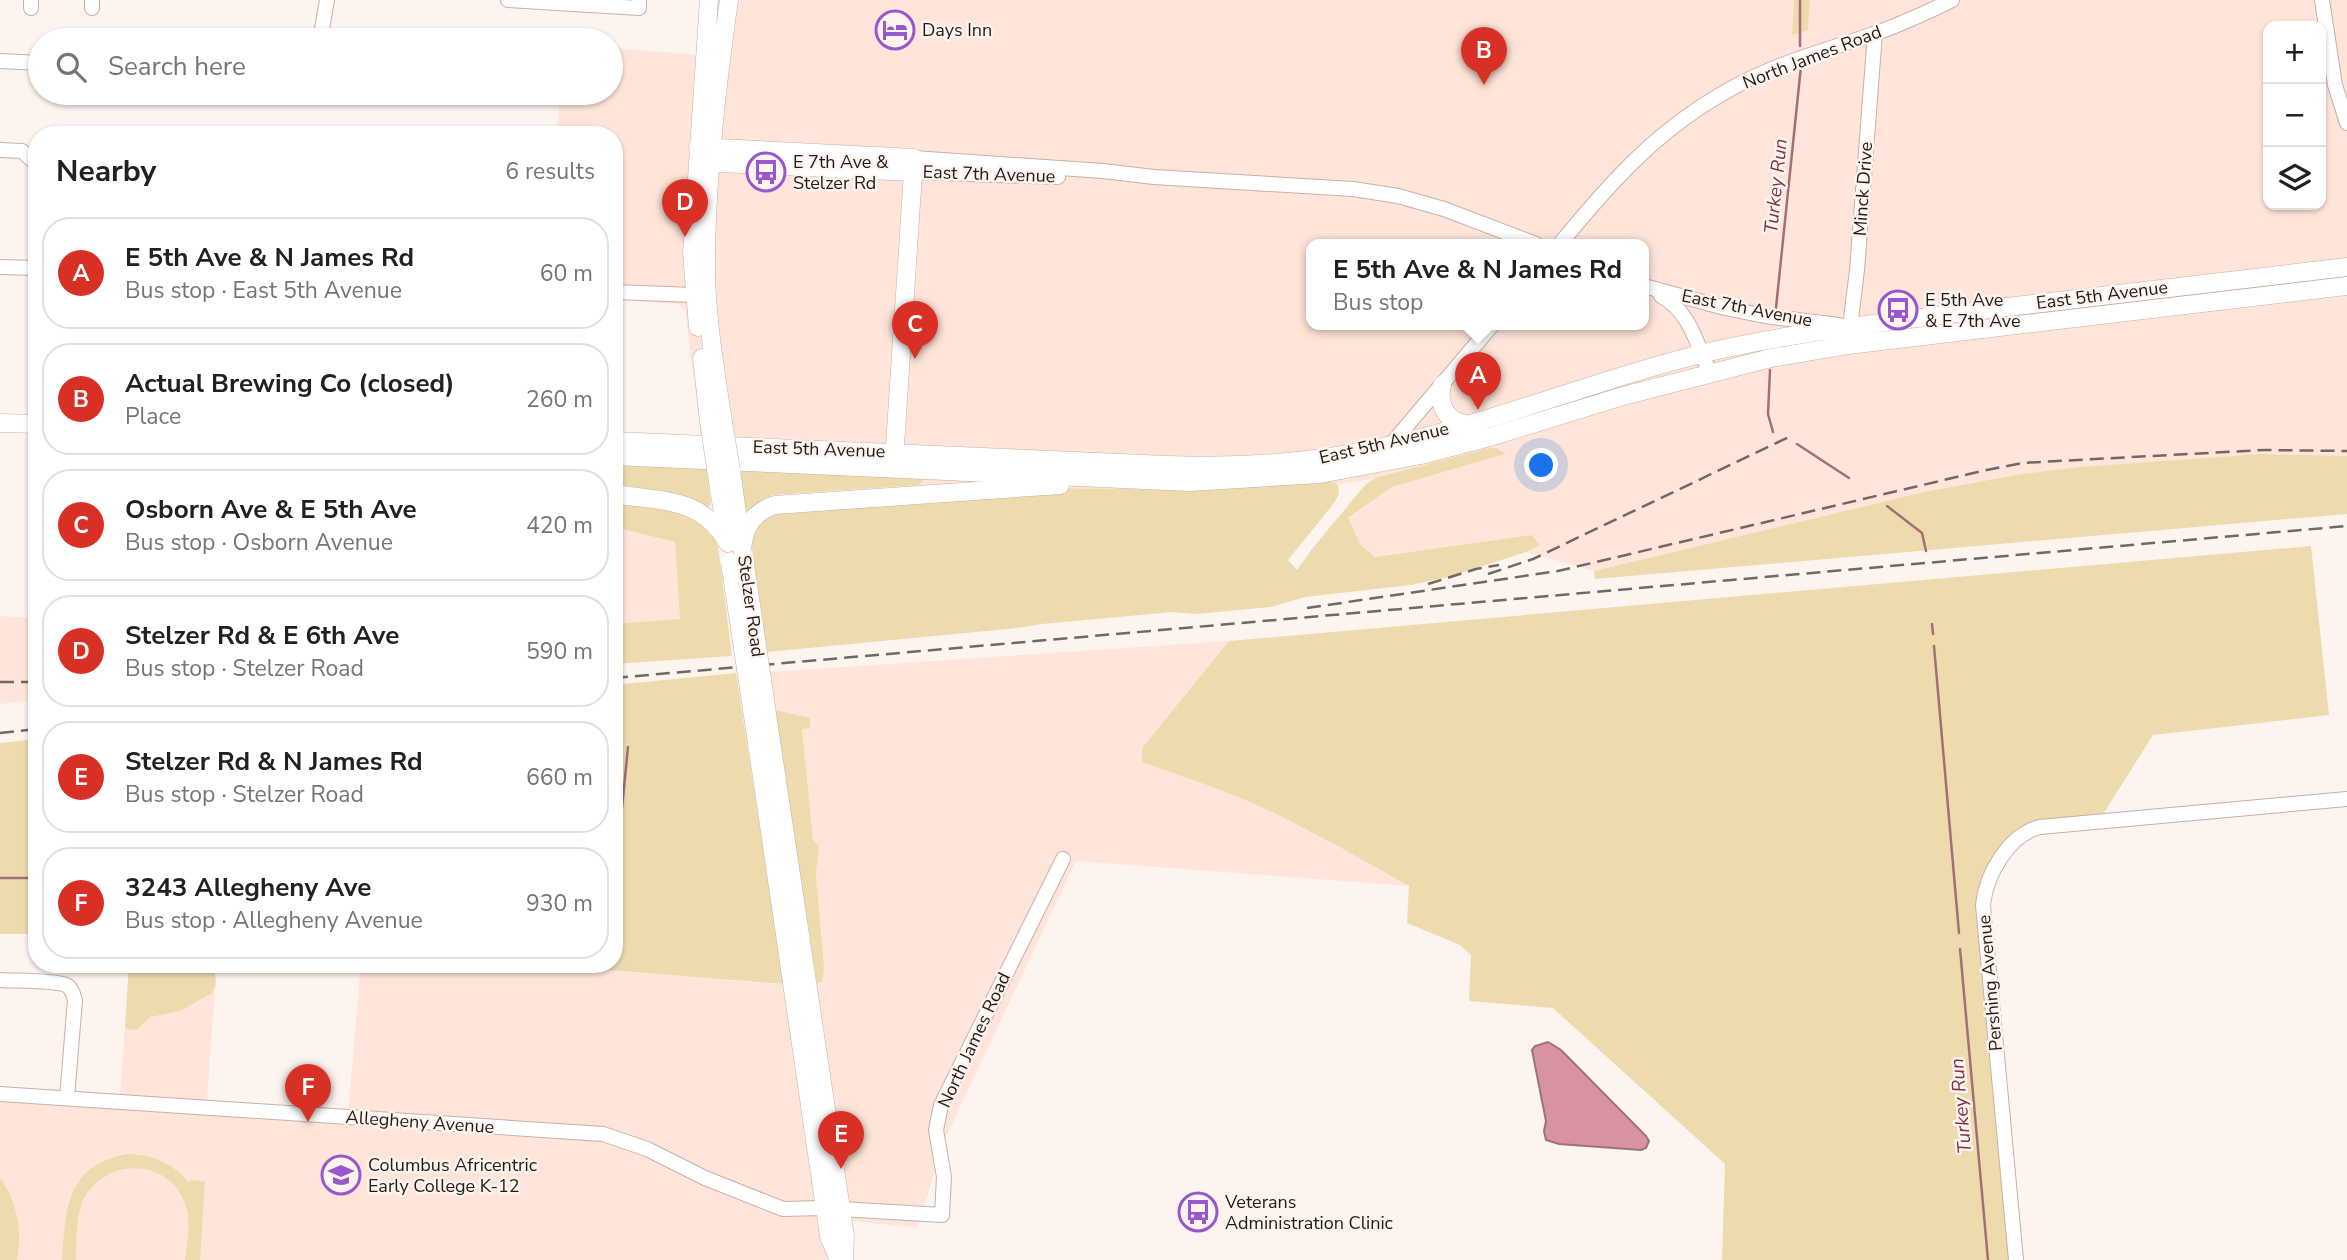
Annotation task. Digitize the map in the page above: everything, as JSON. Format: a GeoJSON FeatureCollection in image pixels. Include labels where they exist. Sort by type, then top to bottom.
{"type":"FeatureCollection","features":[{"type":"Feature","properties":{"kind":"main road","name":"Stelzer Road"},"geometry":{"type":"LineString","coordinates":[[709,0],[704,155],[707,295],[716,421]]}},
{"type":"Feature","properties":{"kind":"main road","name":"Stelzer Road"},"geometry":{"type":"LineString","coordinates":[[729,0],[714,114],[704,155],[692,253],[694,295],[716,421],[833,1209]]}},
{"type":"Feature","properties":{"kind":"main road"},"geometry":{"type":"LineString","coordinates":[[714,114],[716,128],[724,138],[742,147],[768,151]]}},
{"type":"Feature","properties":{"kind":"main road","name":"East 7th Avenue"},"geometry":{"type":"LineString","coordinates":[[704,155],[768,151],[914,165]]}},
{"type":"Feature","properties":{"kind":"main road","name":"East 7th Avenue"},"geometry":{"type":"LineString","coordinates":[[704,155],[914,165]]}},
{"type":"Feature","properties":{"kind":"main road"},"geometry":{"type":"LineString","coordinates":[[894,460],[914,165]]}},
{"type":"Feature","properties":{"kind":"main road","name":"East 5th Avenue"},"geometry":{"type":"LineString","coordinates":[[623,442],[1176,481],[1228,481],[1320,474],[1421,456],[1623,396],[1853,336],[2164,287],[2347,267]]}},
{"type":"Feature","properties":{"kind":"main road","name":"East 5th Avenue"},"geometry":{"type":"LineString","coordinates":[[623,456],[1207,466],[1325,458],[1465,424],[1701,354],[1793,336],[1853,336],[2347,286]]}},
{"type":"Feature","properties":{"kind":"main road"},"geometry":{"type":"LineString","coordinates":[[1442,385],[1440,401],[1445,411],[1454,421],[1465,424]]}},
{"type":"Feature","properties":{"kind":"main road"},"geometry":{"type":"LineString","coordinates":[[0,423],[28,424]]}},
{"type":"Feature","properties":{"kind":"main road"},"geometry":{"type":"LineString","coordinates":[[736,553],[747,525],[760,513],[775,505],[1051,486],[1176,481]]}},
{"type":"Feature","properties":{"kind":"main road"},"geometry":{"type":"LineString","coordinates":[[623,495],[695,509],[715,523],[736,553]]}},
{"type":"Feature","properties":{"kind":"main road"},"geometry":{"type":"LineString","coordinates":[[833,1209],[831,1245],[839,1260]]}},
{"type":"Feature","properties":{"kind":"main road"},"geometry":{"type":"LineString","coordinates":[[833,1209],[846,1246],[844,1260]]}},
{"type":"Feature","properties":{"kind":"street"},"geometry":{"type":"LineString","coordinates":[[322,28],[327,0]]}},
{"type":"Feature","properties":{"kind":"street"},"geometry":{"type":"LineString","coordinates":[[508,0],[639,4]]}},
{"type":"Feature","properties":{"kind":"street","name":"North James Road"},"geometry":{"type":"LineString","coordinates":[[1564,239],[1626,167],[1674,124],[1735,86],[1791,61],[1915,18],[1952,0]]}},
{"type":"Feature","properties":{"kind":"street"},"geometry":{"type":"LineString","coordinates":[[2322,0],[2335,85],[2347,123]]}},
{"type":"Feature","properties":{"kind":"street","name":"Minck Drive"},"geometry":{"type":"LineString","coordinates":[[1853,336],[1875,33]]}},
{"type":"Feature","properties":{"kind":"street"},"geometry":{"type":"LineString","coordinates":[[0,61],[28,62]]}},
{"type":"Feature","properties":{"kind":"street"},"geometry":{"type":"LineString","coordinates":[[0,150],[22,151],[28,157]]}},
{"type":"Feature","properties":{"kind":"street","name":"East 7th Avenue"},"geometry":{"type":"LineString","coordinates":[[914,165],[1085,178],[1154,177],[1333,186],[1374,192],[1444,209],[1523,239]]}},
{"type":"Feature","properties":{"kind":"street"},"geometry":{"type":"LineString","coordinates":[[0,267],[28,268]]}},
{"type":"Feature","properties":{"kind":"street","name":"East 7th Avenue"},"geometry":{"type":"LineString","coordinates":[[1649,288],[1853,336]]}},
{"type":"Feature","properties":{"kind":"street","name":"East 7th Avenue"},"geometry":{"type":"LineString","coordinates":[[1649,290],[1679,309],[1692,329],[1710,373]]}},
{"type":"Feature","properties":{"kind":"street"},"geometry":{"type":"LineString","coordinates":[[623,292],[694,295]]}},
{"type":"Feature","properties":{"kind":"street"},"geometry":{"type":"LineString","coordinates":[[1373,465],[1488,330]]}},
{"type":"Feature","properties":{"kind":"street","name":"Pershing Avenue"},"geometry":{"type":"LineString","coordinates":[[2015,1260],[1983,905],[1987,884],[1998,862],[2025,833],[2040,827],[2347,799]]}},
{"type":"Feature","properties":{"kind":"street","name":"North James Road"},"geometry":{"type":"LineString","coordinates":[[833,1209],[942,1215],[944,1177],[936,1130],[941,1105],[1063,859]]}},
{"type":"Feature","properties":{"kind":"street"},"geometry":{"type":"LineString","coordinates":[[0,980],[66,985],[73,992],[75,1000],[67,1098]]}},
{"type":"Feature","properties":{"kind":"street","name":"Allegheny Avenue"},"geometry":{"type":"LineString","coordinates":[[0,1094],[603,1134],[647,1149],[705,1178],[783,1209],[833,1209]]}},
{"type":"Feature","properties":{"kind":"shaded area"},"geometry":{"type":"Polygon","coordinates":[[[718,0],[2347,0],[2347,456],[2260,454],[2079,467],[2021,474],[1924,492],[1594,571],[1526,552],[1540,545],[1532,535],[1375,557],[1360,544],[1348,519],[1392,487],[1504,454],[1489,448],[1338,485],[1327,479],[1196,490],[1055,488],[922,498],[919,485],[923,480],[701,437],[685,310],[678,304],[623,300],[623,126],[558,126],[559,105],[623,105],[623,49],[713,56],[718,0]]]}},
{"type":"Feature","properties":{"kind":"shaded area"},"geometry":{"type":"Polygon","coordinates":[[[1794,0],[1810,0],[1808,30],[1792,35],[1794,0]]]}},
{"type":"Feature","properties":{"kind":"shaded area"},"geometry":{"type":"Polygon","coordinates":[[[1497,448],[1505,454],[1392,487],[1348,518],[1360,544],[1375,557],[1532,535],[1540,545],[1449,577],[1411,585],[1305,597],[1271,607],[1195,614],[1173,612],[767,652],[751,542],[760,523],[778,512],[1055,488],[1196,490],[1327,479],[1338,485],[1339,494],[1288,560],[1297,570],[1365,485],[1375,478],[1497,448]]]}},
{"type":"Feature","properties":{"kind":"shaded area"},"geometry":{"type":"Polygon","coordinates":[[[2260,454],[2347,456],[2347,514],[1595,579],[1594,571],[1924,492],[2021,474],[2079,467],[2260,454]]]}},
{"type":"Feature","properties":{"kind":"shaded area"},"geometry":{"type":"Polygon","coordinates":[[[623,463],[706,466],[711,504],[708,507],[692,500],[623,488],[623,463]]]}},
{"type":"Feature","properties":{"kind":"shaded area"},"geometry":{"type":"Polygon","coordinates":[[[740,470],[921,475],[923,480],[919,485],[773,495],[761,500],[748,511],[745,510],[740,470]]]}},
{"type":"Feature","properties":{"kind":"shaded area"},"geometry":{"type":"Polygon","coordinates":[[[623,501],[679,510],[709,528],[718,546],[732,656],[623,663],[623,623],[680,619],[675,542],[623,529],[623,501]]]}},
{"type":"Feature","properties":{"kind":"shaded area"},"geometry":{"type":"Polygon","coordinates":[[[623,529],[675,542],[680,620],[623,623],[623,529]]]}},
{"type":"Feature","properties":{"kind":"shaded area"},"geometry":{"type":"Polygon","coordinates":[[[2311,546],[2329,715],[2153,735],[2098,822],[2032,829],[1987,884],[2016,1260],[1722,1260],[1725,1164],[1553,1008],[1469,1001],[1471,955],[1460,945],[1407,923],[1409,886],[1272,812],[1142,762],[1142,748],[1229,641],[2311,546]]]}},
{"type":"Feature","properties":{"kind":"shaded area"},"geometry":{"type":"Polygon","coordinates":[[[0,616],[28,618],[28,701],[0,704],[0,616]]]}},
{"type":"Feature","properties":{"kind":"shaded area"},"geometry":{"type":"Polygon","coordinates":[[[1229,641],[1142,748],[1223,790],[1302,826],[1409,886],[1076,861],[945,1139],[917,1228],[824,1220],[829,1260],[0,1260],[0,1101],[119,1108],[125,1027],[129,1030],[138,1029],[150,1017],[212,993],[215,989],[206,1115],[347,1125],[360,973],[623,971],[777,984],[822,982],[816,875],[819,847],[813,839],[802,729],[775,710],[769,672],[1229,641]]]}},
{"type":"Feature","properties":{"kind":"shaded area"},"geometry":{"type":"Polygon","coordinates":[[[736,673],[784,984],[623,971],[623,684],[736,673]]]}},
{"type":"Feature","properties":{"kind":"shaded area"},"geometry":{"type":"Polygon","coordinates":[[[775,710],[810,718],[810,728],[802,729],[813,839],[819,847],[816,875],[824,968],[822,982],[817,983],[775,710]]]}},
{"type":"Feature","properties":{"kind":"shaded area"},"geometry":{"type":"Polygon","coordinates":[[[28,740],[28,934],[0,934],[0,743],[28,740]]]}},
{"type":"Feature","properties":{"kind":"shaded area"},"geometry":{"type":"Polygon","coordinates":[[[128,973],[214,973],[216,979],[212,993],[180,1011],[150,1017],[138,1029],[129,1030],[125,1027],[128,973]]]}},
{"type":"Feature","properties":{"kind":"shaded area"},"geometry":{"type":"Polygon","coordinates":[[[1548,1042],[1561,1050],[1646,1136],[1649,1141],[1646,1148],[1641,1150],[1559,1144],[1546,1140],[1546,1121],[1532,1050],[1535,1046],[1548,1042]]]}},
{"type":"Feature","properties":{"kind":"shaded area"},"geometry":{"type":"Polygon","coordinates":[[[128,1154],[162,1161],[190,1183],[190,1180],[205,1181],[200,1260],[185,1260],[188,1219],[186,1206],[178,1190],[166,1178],[152,1171],[136,1168],[105,1176],[93,1186],[83,1201],[79,1215],[76,1260],[62,1260],[68,1207],[81,1179],[92,1168],[128,1154]]]}},
{"type":"Feature","properties":{"kind":"shaded area"},"geometry":{"type":"Polygon","coordinates":[[[0,1178],[11,1196],[17,1217],[17,1260],[0,1260],[0,1178]]]}},
{"type":"Feature","properties":{"kind":"waterway","name":"Turkey Run"},"geometry":{"type":"LineString","coordinates":[[1800,0],[1800,46]]}},
{"type":"Feature","properties":{"kind":"waterway","name":"Turkey Run"},"geometry":{"type":"LineString","coordinates":[[1776,308],[1801,66]]}},
{"type":"Feature","properties":{"kind":"waterway","name":"Turkey Run"},"geometry":{"type":"LineString","coordinates":[[1770,370],[1768,414],[1773,432]]}},
{"type":"Feature","properties":{"kind":"waterway","name":"Turkey Run"},"geometry":{"type":"LineString","coordinates":[[1797,444],[1849,478]]}},
{"type":"Feature","properties":{"kind":"waterway","name":"Turkey Run"},"geometry":{"type":"LineString","coordinates":[[1887,506],[1922,533],[1926,551]]}},
{"type":"Feature","properties":{"kind":"waterway","name":"Turkey Run"},"geometry":{"type":"LineString","coordinates":[[1932,624],[1933,634]]}},
{"type":"Feature","properties":{"kind":"waterway","name":"Turkey Run"},"geometry":{"type":"LineString","coordinates":[[1934,646],[1959,933]]}},
{"type":"Feature","properties":{"kind":"waterway"},"geometry":{"type":"LineString","coordinates":[[623,798],[628,747]]}},
{"type":"Feature","properties":{"kind":"waterway"},"geometry":{"type":"LineString","coordinates":[[0,878],[28,878]]}},
{"type":"Feature","properties":{"kind":"waterway","name":"Turkey Run"},"geometry":{"type":"LineString","coordinates":[[1960,949],[1988,1260]]}},
{"type":"Feature","properties":{"kind":"railway"},"geometry":{"type":"LineString","coordinates":[[1488,574],[1533,559],[1791,436]]}},
{"type":"Feature","properties":{"kind":"railway"},"geometry":{"type":"LineString","coordinates":[[1307,608],[1558,571],[2022,463],[2264,450],[2347,451]]}},
{"type":"Feature","properties":{"kind":"railway"},"geometry":{"type":"LineString","coordinates":[[623,677],[2347,526]]}},
{"type":"Feature","properties":{"kind":"railway"},"geometry":{"type":"LineString","coordinates":[[1428,584],[1499,565]]}},
{"type":"Feature","properties":{"kind":"railway"},"geometry":{"type":"LineString","coordinates":[[0,682],[28,682]]}},
{"type":"Feature","properties":{"kind":"railway"},"geometry":{"type":"LineString","coordinates":[[0,733],[28,730]]}},
{"type":"Feature","properties":{"kind":"place","name":"Days Inn"},"geometry":{"type":"Point","coordinates":[895,30]}},
{"type":"Feature","properties":{"kind":"place","name":"Actual Brewing Co (closed)"},"geometry":{"type":"Point","coordinates":[1484,85]}},
{"type":"Feature","properties":{"kind":"place","name":"E 7th Ave & Stelzer Rd"},"geometry":{"type":"Point","coordinates":[766,172]}},
{"type":"Feature","properties":{"kind":"place","name":"Stelzer Rd & E 6th Ave"},"geometry":{"type":"Point","coordinates":[685,237]}},
{"type":"Feature","properties":{"kind":"place","name":"E 5th Ave & E 7th Ave"},"geometry":{"type":"Point","coordinates":[1898,310]}},
{"type":"Feature","properties":{"kind":"place","name":"Osborn Ave & E 5th Ave"},"geometry":{"type":"Point","coordinates":[915,359]}},
{"type":"Feature","properties":{"kind":"place","name":"E 5th Ave & N James Rd"},"geometry":{"type":"Point","coordinates":[1478,410]}},
{"type":"Feature","properties":{"kind":"place","name":"3243 Allegheny Ave"},"geometry":{"type":"Point","coordinates":[308,1122]}},
{"type":"Feature","properties":{"kind":"place","name":"Stelzer Rd & N James Rd"},"geometry":{"type":"Point","coordinates":[841,1169]}},
{"type":"Feature","properties":{"kind":"place","name":"Columbus Africentric Early College K-12"},"geometry":{"type":"Point","coordinates":[341,1175]}},
{"type":"Feature","properties":{"kind":"place","name":"Veterans Administration Clinic"},"geometry":{"type":"Point","coordinates":[1198,1212]}}]}
